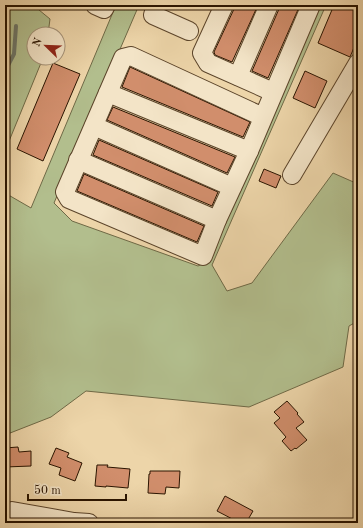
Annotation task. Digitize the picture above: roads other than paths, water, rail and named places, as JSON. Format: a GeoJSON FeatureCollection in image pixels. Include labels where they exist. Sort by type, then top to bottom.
{"type":"FeatureCollection","features":[{"type":"Feature","properties":{"kind":"street"},"geometry":{"type":"LineString","coordinates":[[95,5],[104,9],[106,5]]}},
{"type":"Feature","properties":{"kind":"street"},"geometry":{"type":"LineString","coordinates":[[156,5],[152,15],[189,31]]}},
{"type":"Feature","properties":{"kind":"street"},"geometry":{"type":"LineString","coordinates":[[224,5],[202,53],[208,63],[273,92]]}},
{"type":"Feature","properties":{"kind":"street"},"geometry":{"type":"LineString","coordinates":[[238,76],[269,5]]}},
{"type":"Feature","properties":{"kind":"street"},"geometry":{"type":"LineString","coordinates":[[263,117],[131,56],[124,58],[65,192],[69,199],[203,256],[217,220],[249,151],[311,5]]}},
{"type":"Feature","properties":{"kind":"street"},"geometry":{"type":"LineString","coordinates":[[292,175],[358,63]]}},
{"type":"Feature","properties":{"kind":"street"},"geometry":{"type":"LineString","coordinates":[[108,93],[249,151]]}},
{"type":"Feature","properties":{"kind":"street"},"geometry":{"type":"LineString","coordinates":[[94,126],[232,186]]}},
{"type":"Feature","properties":{"kind":"street"},"geometry":{"type":"LineString","coordinates":[[78,160],[217,220]]}},
{"type":"Feature","properties":{"kind":"street"},"geometry":{"type":"LineString","coordinates":[[12,511],[88,523]]}},
{"type":"Feature","properties":{"kind":"waterway"},"geometry":{"type":"LineString","coordinates":[[5,71],[14,54],[16,26]]}}]}
